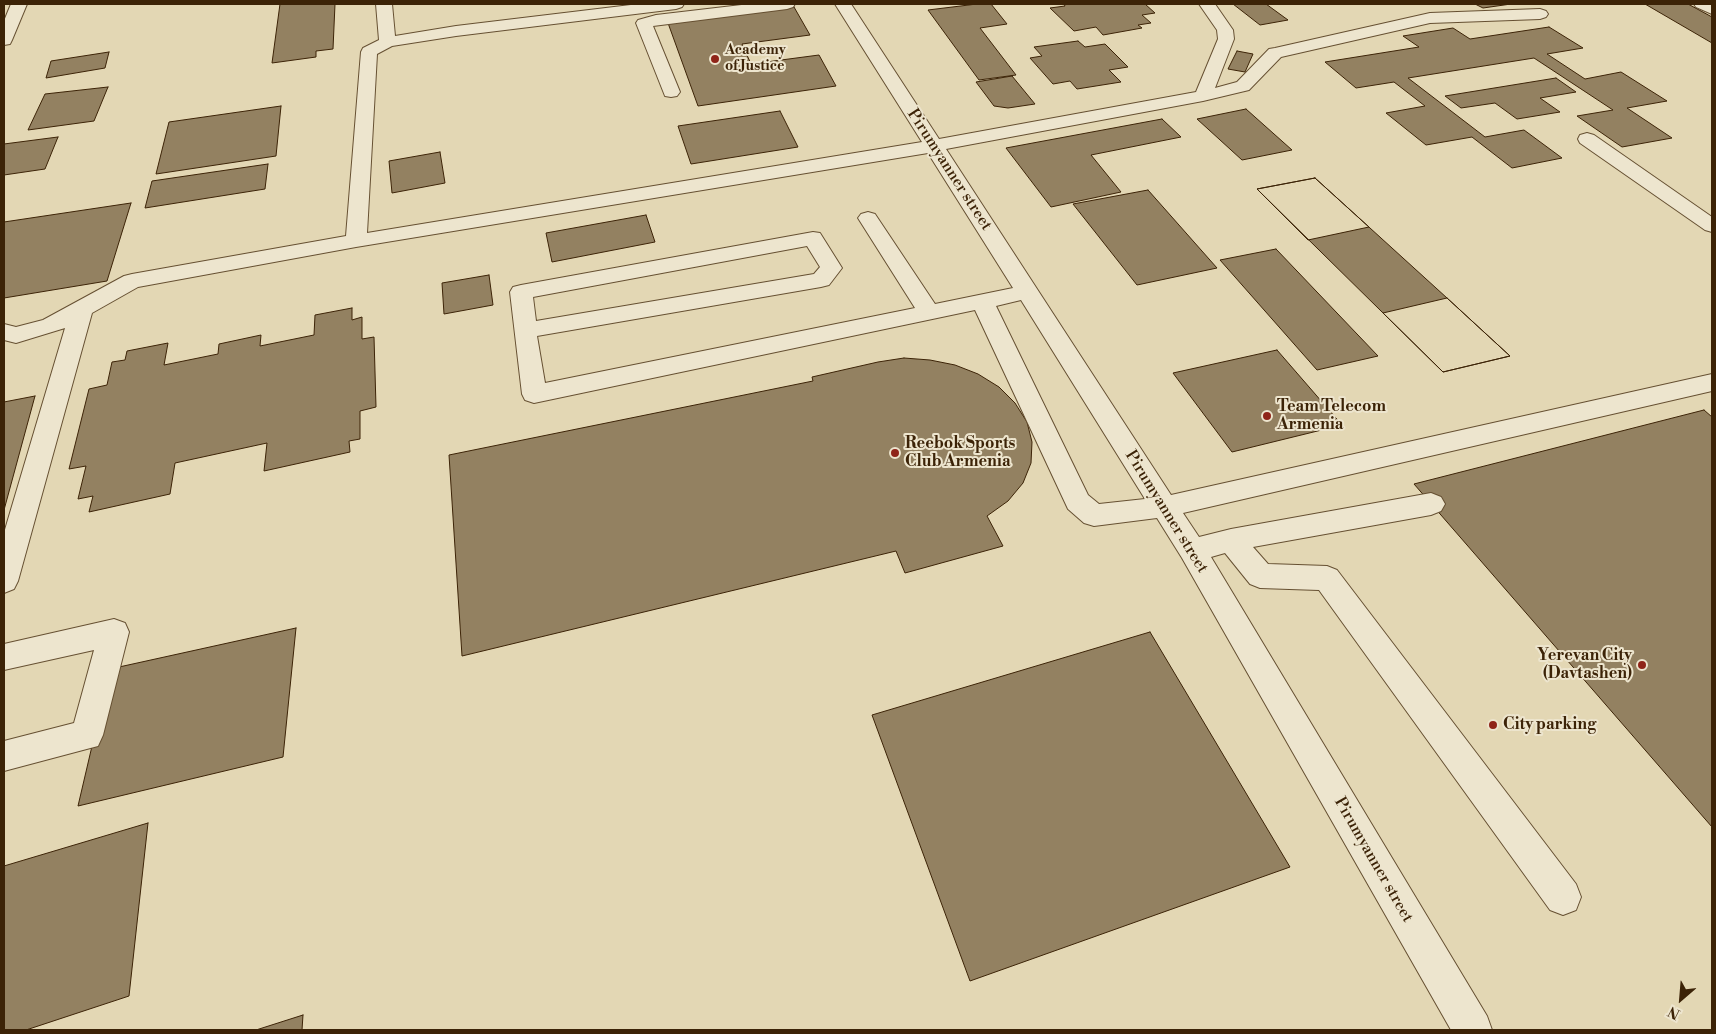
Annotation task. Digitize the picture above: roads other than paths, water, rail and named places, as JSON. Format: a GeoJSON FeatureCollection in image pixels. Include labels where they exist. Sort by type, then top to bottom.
{"type":"FeatureCollection","features":[{"type":"Feature","properties":{"kind":"street"},"geometry":{"type":"LineString","coordinates":[[4,40],[19,4]]}},
{"type":"Feature","properties":{"kind":"street"},"geometry":{"type":"LineString","coordinates":[[384,4],[387,42]]}},
{"type":"Feature","properties":{"kind":"street"},"geometry":{"type":"LineString","coordinates":[[356,240],[369,52],[387,42],[456,31],[676,4]]}},
{"type":"Feature","properties":{"kind":"street"},"geometry":{"type":"LineString","coordinates":[[671,92],[644,23],[788,4]]}},
{"type":"Feature","properties":{"kind":"street","name":"Pirumyanner street"},"geometry":{"type":"LineString","coordinates":[[843,4],[1192,550],[1473,1030]]}},
{"type":"Feature","properties":{"kind":"street"},"geometry":{"type":"LineString","coordinates":[[1203,96],[1226,40],[1225,30],[1207,4]]}},
{"type":"Feature","properties":{"kind":"street"},"geometry":{"type":"LineString","coordinates":[[1702,4],[1712,10]]}},
{"type":"Feature","properties":{"kind":"street"},"geometry":{"type":"LineString","coordinates":[[8,336],[51,326],[132,281],[356,240],[933,146],[1203,96],[1244,86],[1275,53],[1430,18],[1540,14]]}},
{"type":"Feature","properties":{"kind":"street"},"geometry":{"type":"LineString","coordinates":[[1586,139],[1712,226]]}},
{"type":"Feature","properties":{"kind":"street"},"geometry":{"type":"LineString","coordinates":[[868,218],[929,312]]}},
{"type":"Feature","properties":{"kind":"street"},"geometry":{"type":"LineString","coordinates":[[525,330],[821,280],[831,268],[814,238],[521,292],[525,330],[534,394],[1027,292]]}},
{"type":"Feature","properties":{"kind":"street"},"geometry":{"type":"LineString","coordinates":[[982,301],[1078,502],[1094,515],[1164,507],[1712,382]]}},
{"type":"Feature","properties":{"kind":"street"},"geometry":{"type":"LineString","coordinates":[[4,582],[82,309]]}},
{"type":"Feature","properties":{"kind":"street"},"geometry":{"type":"LineString","coordinates":[[1192,550],[1232,540],[1431,504]]}},
{"type":"Feature","properties":{"kind":"street"},"geometry":{"type":"LineString","coordinates":[[1232,540],[1260,576],[1327,578],[1563,897]]}},
{"type":"Feature","properties":{"kind":"street"},"geometry":{"type":"LineString","coordinates":[[4,657],[114,632],[87,735],[4,756]]}},
{"type":"Feature","properties":{"kind":"place","name":"Academy of Justice"},"geometry":{"type":"Point","coordinates":[715,59]}},
{"type":"Feature","properties":{"kind":"place","name":"Team Telecom Armenia"},"geometry":{"type":"Point","coordinates":[1267,416]}},
{"type":"Feature","properties":{"kind":"place","name":"Reebok Sports Club Armenia"},"geometry":{"type":"Point","coordinates":[895,453]}},
{"type":"Feature","properties":{"kind":"place","name":"Yerevan City (Davtashen)"},"geometry":{"type":"Point","coordinates":[1642,665]}},
{"type":"Feature","properties":{"kind":"place","name":"City parking"},"geometry":{"type":"Point","coordinates":[1493,725]}}]}
